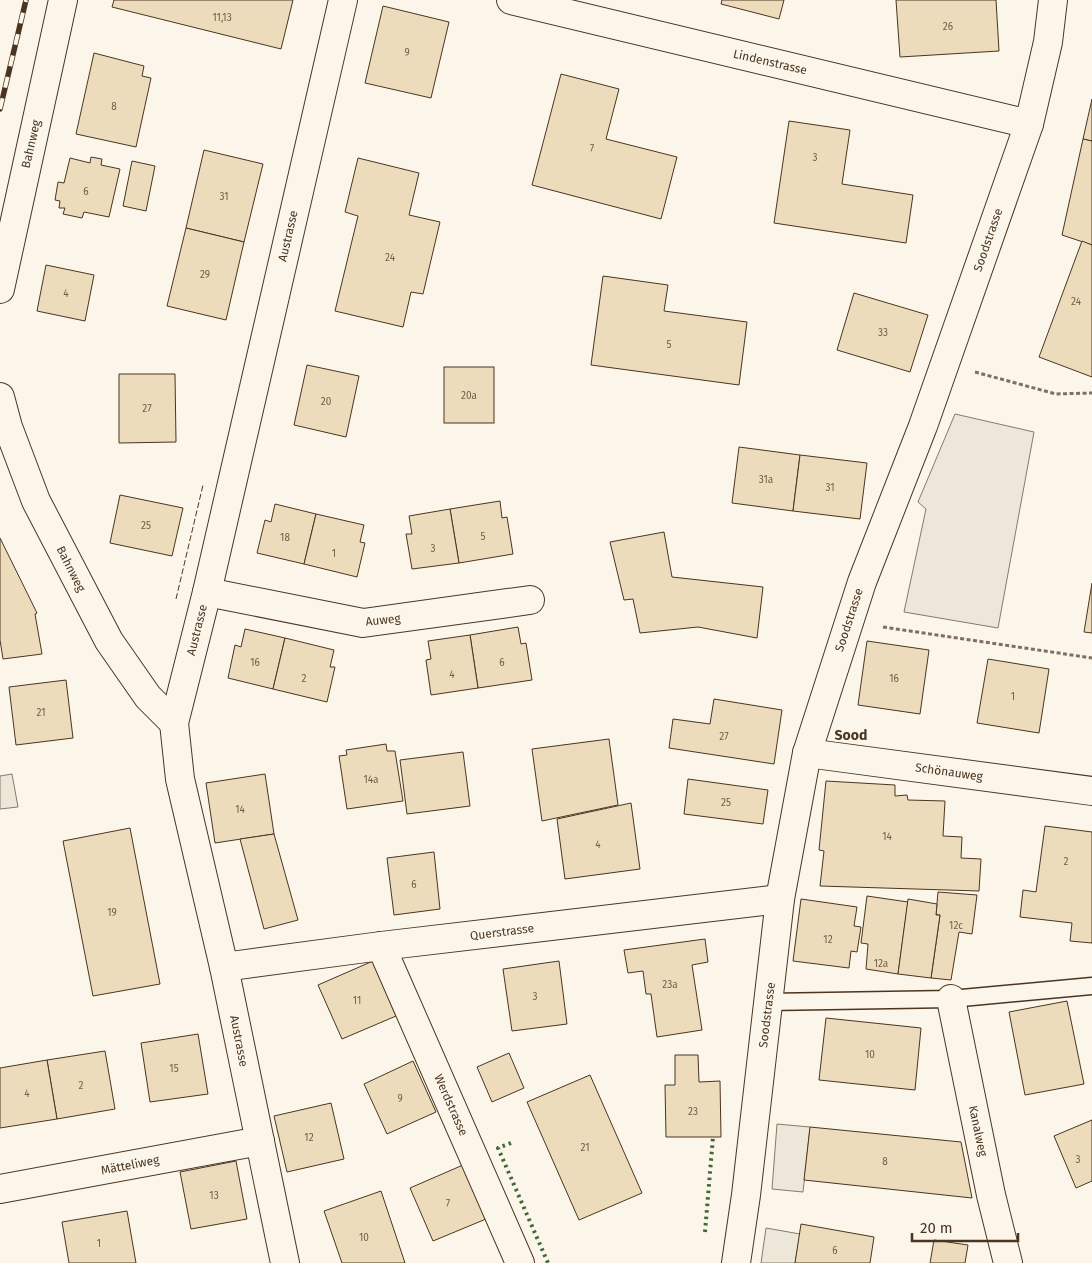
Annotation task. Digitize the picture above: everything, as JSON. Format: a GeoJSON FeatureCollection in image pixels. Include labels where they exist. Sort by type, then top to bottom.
{"type":"FeatureCollection","features":[{"type":"Feature","properties":{"kind":"street","name":"Bahnweg"},"geometry":{"type":"LineString","coordinates":[[0,289],[63,0]]}},
{"type":"Feature","properties":{"kind":"street","name":"Austrasse"},"geometry":{"type":"LineString","coordinates":[[285,1263],[224,967],[180,779],[174,723],[207,592],[343,0]]}},
{"type":"Feature","properties":{"kind":"street","name":"Lindenstrasse"},"geometry":{"type":"LineString","coordinates":[[511,0],[1029,124]]}},
{"type":"Feature","properties":{"kind":"street","name":"Soodstrasse"},"geometry":{"type":"LineString","coordinates":[[736,1263],[746,1195],[780,900],[807,753],[859,590],[923,426],[1029,124],[1048,42],[1052,0]]}},
{"type":"Feature","properties":{"kind":"street","name":"Bahnweg"},"geometry":{"type":"LineString","coordinates":[[0,397],[8,427],[36,501],[109,641],[148,697],[174,723]]}},
{"type":"Feature","properties":{"kind":"street","name":"Auweg"},"geometry":{"type":"LineString","coordinates":[[207,592],[364,623],[530,600]]}},
{"type":"Feature","properties":{"kind":"street","name":"Schönauweg"},"geometry":{"type":"LineString","coordinates":[[807,753],[1092,791]]}},
{"type":"Feature","properties":{"kind":"street","name":"Querstrasse"},"geometry":{"type":"LineString","coordinates":[[224,967],[381,946],[780,900]]}},
{"type":"Feature","properties":{"kind":"street","name":"Werdstrasse"},"geometry":{"type":"LineString","coordinates":[[381,946],[520,1263]]}},
{"type":"Feature","properties":{"kind":"street","name":"Kanalweg"},"geometry":{"type":"LineString","coordinates":[[951,999],[991,1195],[1008,1263]]}},
{"type":"Feature","properties":{"kind":"street","name":"Mätteliweg"},"geometry":{"type":"LineString","coordinates":[[0,1189],[260,1141]]}},
{"type":"Feature","properties":{"kind":"lane"},"geometry":{"type":"LineString","coordinates":[[768,1002],[951,999],[1092,986]]}},
{"type":"Feature","properties":{"kind":"path"},"geometry":{"type":"LineString","coordinates":[[972,371],[1056,394],[1092,393]]}},
{"type":"Feature","properties":{"kind":"path"},"geometry":{"type":"LineString","coordinates":[[877,626],[1092,658]]}},
{"type":"Feature","properties":{"kind":"shaded area"},"geometry":{"type":"Polygon","coordinates":[[[955,414],[1034,432],[998,628],[904,612],[926,509],[918,502],[955,414]]]}},
{"type":"Feature","properties":{"kind":"shaded area"},"geometry":{"type":"Polygon","coordinates":[[[12,774],[18,807],[0,809],[0,776],[12,774]]]}},
{"type":"Feature","properties":{"kind":"shaded area"},"geometry":{"type":"Polygon","coordinates":[[[777,1124],[810,1127],[803,1192],[772,1189],[777,1124]]]}},
{"type":"Feature","properties":{"kind":"shaded area"},"geometry":{"type":"Polygon","coordinates":[[[766,1228],[800,1234],[795,1263],[761,1263],[766,1228]]]}},
{"type":"Feature","properties":{"kind":"building"},"geometry":{"type":"Polygon","coordinates":[[[114,0],[293,0],[281,49],[112,7],[114,0]]]}},
{"type":"Feature","properties":{"kind":"building"},"geometry":{"type":"Polygon","coordinates":[[[722,0],[784,0],[779,19],[721,4],[722,0]]]}},
{"type":"Feature","properties":{"kind":"building"},"geometry":{"type":"Polygon","coordinates":[[[896,0],[996,0],[999,51],[900,57],[896,0]]]}},
{"type":"Feature","properties":{"kind":"building"},"geometry":{"type":"Polygon","coordinates":[[[383,6],[449,22],[431,98],[365,83],[383,6]]]}},
{"type":"Feature","properties":{"kind":"building"},"geometry":{"type":"Polygon","coordinates":[[[94,53],[144,66],[142,76],[151,78],[136,147],[76,134],[94,53]]]}},
{"type":"Feature","properties":{"kind":"building"},"geometry":{"type":"Polygon","coordinates":[[[561,74],[619,89],[606,139],[677,157],[661,219],[532,185],[561,74]]]}},
{"type":"Feature","properties":{"kind":"building"},"geometry":{"type":"Polygon","coordinates":[[[1092,99],[1092,141],[1083,139],[1092,99]]]}},
{"type":"Feature","properties":{"kind":"building"},"geometry":{"type":"Polygon","coordinates":[[[789,121],[850,130],[842,184],[913,195],[906,243],[774,223],[789,121]]]}},
{"type":"Feature","properties":{"kind":"building"},"geometry":{"type":"Polygon","coordinates":[[[1083,139],[1092,141],[1092,245],[1062,235],[1083,139]]]}},
{"type":"Feature","properties":{"kind":"building"},"geometry":{"type":"Polygon","coordinates":[[[204,150],[263,164],[244,242],[186,228],[204,150]]]}},
{"type":"Feature","properties":{"kind":"building"},"geometry":{"type":"Polygon","coordinates":[[[91,157],[102,159],[101,165],[120,169],[109,217],[84,212],[82,218],[63,214],[65,208],[59,208],[60,201],[55,200],[58,182],[64,183],[70,158],[90,163],[91,157]]]}},
{"type":"Feature","properties":{"kind":"building"},"geometry":{"type":"Polygon","coordinates":[[[358,158],[419,173],[409,215],[440,222],[423,294],[411,292],[403,327],[335,311],[358,216],[345,212],[358,158]]]}},
{"type":"Feature","properties":{"kind":"building"},"geometry":{"type":"Polygon","coordinates":[[[132,161],[155,166],[146,211],[123,206],[132,161]]]}},
{"type":"Feature","properties":{"kind":"building"},"geometry":{"type":"Polygon","coordinates":[[[186,228],[244,242],[226,320],[167,306],[186,228]]]}},
{"type":"Feature","properties":{"kind":"building"},"geometry":{"type":"Polygon","coordinates":[[[1082,241],[1092,245],[1092,377],[1039,357],[1082,241]]]}},
{"type":"Feature","properties":{"kind":"building"},"geometry":{"type":"Polygon","coordinates":[[[46,265],[94,275],[85,321],[37,311],[46,265]]]}},
{"type":"Feature","properties":{"kind":"building"},"geometry":{"type":"Polygon","coordinates":[[[603,276],[668,285],[664,311],[747,322],[739,385],[591,365],[603,276]]]}},
{"type":"Feature","properties":{"kind":"building"},"geometry":{"type":"Polygon","coordinates":[[[854,293],[928,315],[910,372],[837,350],[854,293]]]}},
{"type":"Feature","properties":{"kind":"building"},"geometry":{"type":"Polygon","coordinates":[[[307,365],[359,376],[346,437],[294,425],[307,365]]]}},
{"type":"Feature","properties":{"kind":"building"},"geometry":{"type":"Polygon","coordinates":[[[444,367],[494,367],[494,423],[444,423],[444,367]]]}},
{"type":"Feature","properties":{"kind":"building"},"geometry":{"type":"Polygon","coordinates":[[[119,374],[175,374],[176,442],[119,443],[119,374]]]}},
{"type":"Feature","properties":{"kind":"building"},"geometry":{"type":"Polygon","coordinates":[[[739,447],[800,455],[793,511],[732,503],[739,447]]]}},
{"type":"Feature","properties":{"kind":"building"},"geometry":{"type":"Polygon","coordinates":[[[800,455],[867,463],[860,519],[793,511],[800,455]]]}},
{"type":"Feature","properties":{"kind":"building"},"geometry":{"type":"Polygon","coordinates":[[[120,495],[183,508],[172,556],[110,543],[120,495]]]}},
{"type":"Feature","properties":{"kind":"building"},"geometry":{"type":"Polygon","coordinates":[[[500,501],[502,518],[507,517],[513,554],[459,563],[450,509],[500,501]]]}},
{"type":"Feature","properties":{"kind":"building"},"geometry":{"type":"Polygon","coordinates":[[[275,504],[316,514],[304,564],[257,553],[265,520],[271,522],[275,504]]]}},
{"type":"Feature","properties":{"kind":"building"},"geometry":{"type":"Polygon","coordinates":[[[450,509],[459,563],[412,569],[406,534],[412,534],[409,516],[450,509]]]}},
{"type":"Feature","properties":{"kind":"building"},"geometry":{"type":"Polygon","coordinates":[[[316,514],[364,525],[360,542],[365,543],[357,577],[304,564],[316,514]]]}},
{"type":"Feature","properties":{"kind":"building"},"geometry":{"type":"Polygon","coordinates":[[[664,532],[672,577],[763,587],[757,638],[698,627],[640,633],[633,599],[624,600],[610,542],[664,532]]]}},
{"type":"Feature","properties":{"kind":"building"},"geometry":{"type":"Polygon","coordinates":[[[0,538],[37,613],[35,614],[42,654],[3,659],[0,640],[0,538]]]}},
{"type":"Feature","properties":{"kind":"building"},"geometry":{"type":"Polygon","coordinates":[[[1092,583],[1092,633],[1084,632],[1092,583]]]}},
{"type":"Feature","properties":{"kind":"building"},"geometry":{"type":"Polygon","coordinates":[[[518,627],[521,644],[526,643],[532,680],[478,688],[470,635],[518,627]]]}},
{"type":"Feature","properties":{"kind":"building"},"geometry":{"type":"Polygon","coordinates":[[[245,629],[285,638],[273,689],[228,678],[235,645],[241,647],[245,629]]]}},
{"type":"Feature","properties":{"kind":"building"},"geometry":{"type":"Polygon","coordinates":[[[470,635],[478,688],[431,695],[426,660],[431,659],[428,641],[470,635]]]}},
{"type":"Feature","properties":{"kind":"building"},"geometry":{"type":"Polygon","coordinates":[[[285,638],[334,650],[330,667],[335,667],[327,702],[273,689],[285,638]]]}},
{"type":"Feature","properties":{"kind":"building"},"geometry":{"type":"Polygon","coordinates":[[[867,641],[929,650],[920,714],[858,705],[867,641]]]}},
{"type":"Feature","properties":{"kind":"building"},"geometry":{"type":"Polygon","coordinates":[[[988,659],[1049,669],[1039,733],[977,723],[988,659]]]}},
{"type":"Feature","properties":{"kind":"building"},"geometry":{"type":"Polygon","coordinates":[[[66,680],[73,738],[16,745],[9,687],[66,680]]]}},
{"type":"Feature","properties":{"kind":"building"},"geometry":{"type":"Polygon","coordinates":[[[714,699],[782,710],[774,764],[669,748],[673,719],[710,724],[714,699]]]}},
{"type":"Feature","properties":{"kind":"building"},"geometry":{"type":"Polygon","coordinates":[[[609,739],[618,805],[542,821],[532,749],[609,739]]]}},
{"type":"Feature","properties":{"kind":"building"},"geometry":{"type":"Polygon","coordinates":[[[386,744],[387,751],[395,751],[403,801],[347,809],[339,756],[347,755],[346,750],[386,744]]]}},
{"type":"Feature","properties":{"kind":"building"},"geometry":{"type":"Polygon","coordinates":[[[463,752],[470,806],[407,814],[400,760],[463,752]]]}},
{"type":"Feature","properties":{"kind":"building"},"geometry":{"type":"Polygon","coordinates":[[[265,774],[274,834],[215,843],[206,783],[265,774]]]}},
{"type":"Feature","properties":{"kind":"building"},"geometry":{"type":"Polygon","coordinates":[[[688,779],[768,790],[763,824],[684,814],[688,779]]]}},
{"type":"Feature","properties":{"kind":"building"},"geometry":{"type":"Polygon","coordinates":[[[826,781],[895,785],[895,796],[907,795],[908,800],[945,801],[943,836],[962,837],[961,858],[981,859],[979,891],[820,886],[824,851],[819,850],[826,781]]]}},
{"type":"Feature","properties":{"kind":"building"},"geometry":{"type":"Polygon","coordinates":[[[631,803],[640,869],[565,879],[557,819],[631,803]]]}},
{"type":"Feature","properties":{"kind":"building"},"geometry":{"type":"Polygon","coordinates":[[[1045,826],[1092,832],[1092,943],[1070,941],[1072,923],[1020,917],[1023,890],[1036,892],[1045,826]]]}},
{"type":"Feature","properties":{"kind":"building"},"geometry":{"type":"Polygon","coordinates":[[[130,828],[160,984],[93,996],[63,841],[130,828]]]}},
{"type":"Feature","properties":{"kind":"building"},"geometry":{"type":"Polygon","coordinates":[[[274,834],[298,920],[264,929],[240,839],[274,834]]]}},
{"type":"Feature","properties":{"kind":"building"},"geometry":{"type":"Polygon","coordinates":[[[434,852],[440,909],[394,915],[387,858],[434,852]]]}},
{"type":"Feature","properties":{"kind":"building"},"geometry":{"type":"Polygon","coordinates":[[[938,892],[977,895],[972,934],[959,932],[951,980],[931,978],[940,915],[936,915],[938,892]]]}},
{"type":"Feature","properties":{"kind":"building"},"geometry":{"type":"Polygon","coordinates":[[[867,896],[908,902],[898,974],[866,969],[868,944],[861,943],[867,896]]]}},
{"type":"Feature","properties":{"kind":"building"},"geometry":{"type":"Polygon","coordinates":[[[801,899],[857,907],[854,926],[861,927],[857,952],[851,951],[849,968],[793,961],[801,899]]]}},
{"type":"Feature","properties":{"kind":"building"},"geometry":{"type":"Polygon","coordinates":[[[908,899],[937,904],[936,915],[940,915],[931,978],[898,974],[908,899]]]}},
{"type":"Feature","properties":{"kind":"building"},"geometry":{"type":"Polygon","coordinates":[[[705,939],[708,962],[692,965],[702,1030],[657,1037],[651,994],[646,994],[643,971],[628,973],[624,950],[705,939]]]}},
{"type":"Feature","properties":{"kind":"building"},"geometry":{"type":"Polygon","coordinates":[[[373,961],[396,1016],[342,1039],[318,985],[373,961]]]}},
{"type":"Feature","properties":{"kind":"building"},"geometry":{"type":"Polygon","coordinates":[[[559,961],[567,1024],[512,1031],[503,969],[559,961]]]}},
{"type":"Feature","properties":{"kind":"building"},"geometry":{"type":"Polygon","coordinates":[[[1067,1001],[1084,1084],[1025,1095],[1009,1012],[1067,1001]]]}},
{"type":"Feature","properties":{"kind":"building"},"geometry":{"type":"Polygon","coordinates":[[[826,1018],[921,1028],[915,1090],[819,1080],[826,1018]]]}},
{"type":"Feature","properties":{"kind":"building"},"geometry":{"type":"Polygon","coordinates":[[[198,1034],[208,1094],[150,1102],[141,1043],[198,1034]]]}},
{"type":"Feature","properties":{"kind":"building"},"geometry":{"type":"Polygon","coordinates":[[[105,1051],[115,1109],[57,1119],[47,1060],[105,1051]]]}},
{"type":"Feature","properties":{"kind":"building"},"geometry":{"type":"Polygon","coordinates":[[[509,1053],[524,1088],[492,1102],[477,1067],[509,1053]]]}},
{"type":"Feature","properties":{"kind":"building"},"geometry":{"type":"Polygon","coordinates":[[[675,1055],[698,1055],[699,1082],[720,1081],[721,1137],[666,1137],[665,1085],[675,1085],[675,1055]]]}},
{"type":"Feature","properties":{"kind":"building"},"geometry":{"type":"Polygon","coordinates":[[[47,1060],[57,1119],[0,1128],[0,1068],[47,1060]]]}},
{"type":"Feature","properties":{"kind":"building"},"geometry":{"type":"Polygon","coordinates":[[[413,1061],[436,1112],[387,1134],[364,1084],[413,1061]]]}},
{"type":"Feature","properties":{"kind":"building"},"geometry":{"type":"Polygon","coordinates":[[[590,1075],[642,1193],[579,1220],[527,1102],[590,1075]]]}},
{"type":"Feature","properties":{"kind":"building"},"geometry":{"type":"Polygon","coordinates":[[[331,1103],[344,1159],[287,1172],[274,1116],[331,1103]]]}},
{"type":"Feature","properties":{"kind":"building"},"geometry":{"type":"Polygon","coordinates":[[[1092,1120],[1092,1181],[1076,1188],[1054,1136],[1092,1120]]]}},
{"type":"Feature","properties":{"kind":"building"},"geometry":{"type":"Polygon","coordinates":[[[810,1127],[961,1142],[972,1198],[804,1180],[810,1127]]]}},
{"type":"Feature","properties":{"kind":"building"},"geometry":{"type":"Polygon","coordinates":[[[236,1161],[247,1219],[191,1229],[180,1172],[236,1161]]]}},
{"type":"Feature","properties":{"kind":"building"},"geometry":{"type":"Polygon","coordinates":[[[463,1165],[486,1219],[433,1241],[410,1188],[463,1165]]]}},
{"type":"Feature","properties":{"kind":"building"},"geometry":{"type":"Polygon","coordinates":[[[381,1191],[405,1263],[342,1263],[324,1211],[381,1191]]]}},
{"type":"Feature","properties":{"kind":"building"},"geometry":{"type":"Polygon","coordinates":[[[127,1211],[136,1263],[69,1263],[62,1222],[127,1211]]]}},
{"type":"Feature","properties":{"kind":"building"},"geometry":{"type":"Polygon","coordinates":[[[801,1224],[874,1237],[870,1263],[795,1263],[801,1224]]]}},
{"type":"Feature","properties":{"kind":"building"},"geometry":{"type":"Polygon","coordinates":[[[934,1240],[968,1245],[965,1263],[930,1263],[934,1240]]]}},
{"type":"Feature","properties":{"kind":"railway"},"geometry":{"type":"LineString","coordinates":[[0,109],[26,0]]}},
{"type":"Feature","properties":{"kind":"hedge"},"geometry":{"type":"LineString","coordinates":[[705,1232],[713,1137]]}},
{"type":"Feature","properties":{"kind":"hedge"},"geometry":{"type":"LineString","coordinates":[[511,1143],[498,1148],[548,1263]]}},
{"type":"Feature","properties":{"kind":"fence"},"geometry":{"type":"LineString","coordinates":[[176,599],[203,485]]}},
{"type":"Feature","properties":{"kind":"district","name":"Sood"},"geometry":{"type":"Point","coordinates":[851,735]}}]}
